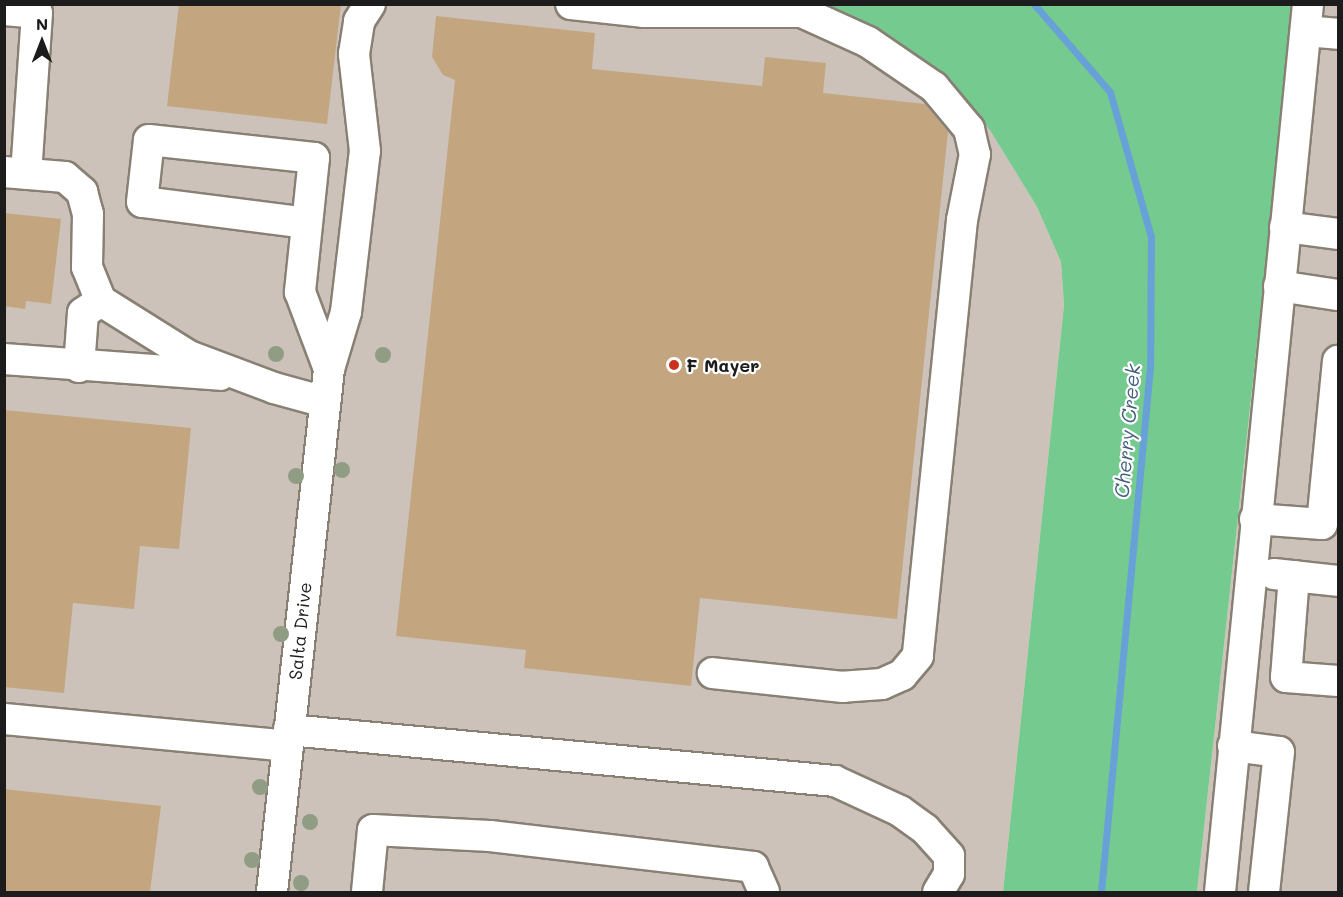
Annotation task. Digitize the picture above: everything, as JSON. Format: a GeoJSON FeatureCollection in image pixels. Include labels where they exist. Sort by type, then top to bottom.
{"type":"FeatureCollection","features":[{"type":"Feature","properties":{"kind":"street","name":"Salta Drive"},"geometry":{"type":"LineString","coordinates":[[272,892],[329,369],[346,312],[365,151],[354,54],[359,21],[370,4]]}},
{"type":"Feature","properties":{"kind":"street"},"geometry":{"type":"LineString","coordinates":[[571,4],[643,12],[802,12],[868,42],[934,87],[969,129],[975,154],[962,220],[918,656],[902,675],[882,684],[843,687],[713,674]]}},
{"type":"Feature","properties":{"kind":"street"},"geometry":{"type":"LineString","coordinates":[[4,10],[37,13],[15,173],[65,177],[82,192],[88,214],[87,267],[101,301],[189,356],[238,375],[325,402]]}},
{"type":"Feature","properties":{"kind":"street"},"geometry":{"type":"LineString","coordinates":[[1220,892],[1255,519],[1307,18],[1338,34]]}},
{"type":"Feature","properties":{"kind":"street"},"geometry":{"type":"LineString","coordinates":[[307,223],[142,202],[149,140],[314,158],[300,292],[329,369]]}},
{"type":"Feature","properties":{"kind":"street"},"geometry":{"type":"LineString","coordinates":[[1285,227],[1338,234]]}},
{"type":"Feature","properties":{"kind":"street"},"geometry":{"type":"LineString","coordinates":[[1279,286],[1338,295]]}},
{"type":"Feature","properties":{"kind":"street"},"geometry":{"type":"LineString","coordinates":[[79,367],[83,313],[101,301]]}},
{"type":"Feature","properties":{"kind":"street"},"geometry":{"type":"LineString","coordinates":[[4,359],[195,376],[238,375]]}},
{"type":"Feature","properties":{"kind":"street"},"geometry":{"type":"LineString","coordinates":[[1255,519],[1322,524],[1338,361]]}},
{"type":"Feature","properties":{"kind":"street"},"geometry":{"type":"LineString","coordinates":[[1250,571],[1338,581]]}},
{"type":"Feature","properties":{"kind":"street"},"geometry":{"type":"LineString","coordinates":[[1294,576],[1286,677],[1338,681]]}},
{"type":"Feature","properties":{"kind":"street"},"geometry":{"type":"LineString","coordinates":[[4,719],[288,738],[835,781],[900,811],[925,829],[949,856],[949,886]]}},
{"type":"Feature","properties":{"kind":"street"},"geometry":{"type":"LineString","coordinates":[[1233,746],[1279,753],[1264,892]]}},
{"type":"Feature","properties":{"kind":"street"},"geometry":{"type":"LineString","coordinates":[[367,892],[374,830],[490,836],[753,867],[764,892]]}},
{"type":"Feature","properties":{"kind":"shaded area"},"geometry":{"type":"Polygon","coordinates":[[[5,5],[801,5],[948,82],[990,129],[1037,207],[1061,262],[1064,305],[1003,892],[5,892],[5,5]]]}},
{"type":"Feature","properties":{"kind":"shaded area"},"geometry":{"type":"Polygon","coordinates":[[[1294,5],[1338,5],[1338,892],[1197,892],[1294,5]]]}},
{"type":"Feature","properties":{"kind":"green space"},"geometry":{"type":"Polygon","coordinates":[[[801,5],[1294,5],[1197,892],[1003,892],[1064,305],[1061,262],[1037,207],[990,130],[948,82],[801,5]]]}},
{"type":"Feature","properties":{"kind":"building"},"geometry":{"type":"Polygon","coordinates":[[[179,4],[341,4],[327,124],[167,106],[179,4]]]}},
{"type":"Feature","properties":{"kind":"building","name":"F Mayer"},"geometry":{"type":"Polygon","coordinates":[[[436,16],[595,33],[592,69],[762,86],[765,57],[826,63],[823,93],[925,104],[948,132],[897,619],[700,598],[691,686],[524,668],[526,650],[396,636],[455,80],[443,75],[432,57],[436,16]]]}},
{"type":"Feature","properties":{"kind":"building"},"geometry":{"type":"Polygon","coordinates":[[[4,213],[61,219],[51,304],[26,301],[25,309],[4,306],[4,213]]]}},
{"type":"Feature","properties":{"kind":"building"},"geometry":{"type":"Polygon","coordinates":[[[4,410],[191,428],[179,549],[140,546],[134,609],[73,603],[64,693],[4,687],[4,410]]]}},
{"type":"Feature","properties":{"kind":"building"},"geometry":{"type":"Polygon","coordinates":[[[4,789],[161,806],[150,892],[4,892],[4,789]]]}},
{"type":"Feature","properties":{"kind":"waterway","name":"Cherry Creek"},"geometry":{"type":"LineString","coordinates":[[1034,4],[1110,92],[1151,237],[1150,367],[1101,892]]}},
{"type":"Feature","properties":{"kind":"place","name":"F Mayer"},"geometry":{"type":"Point","coordinates":[674,365]}}]}
